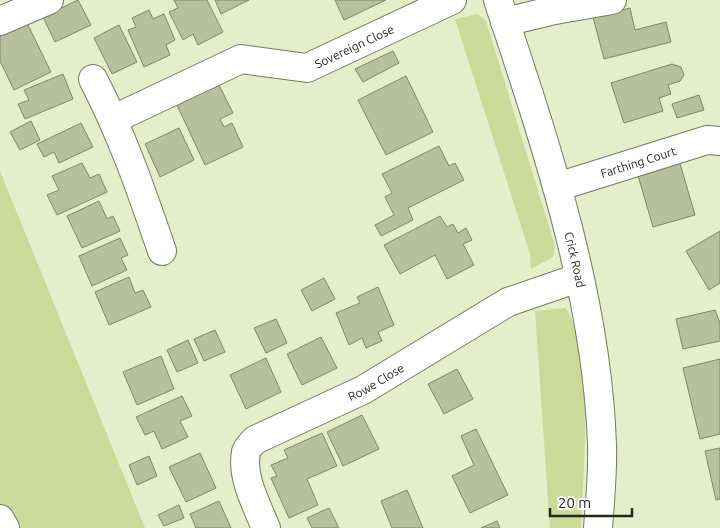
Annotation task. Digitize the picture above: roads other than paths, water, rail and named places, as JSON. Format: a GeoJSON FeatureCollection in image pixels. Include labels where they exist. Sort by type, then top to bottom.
{"type":"FeatureCollection","features":[{"type":"Feature","properties":{"kind":"main road"},"geometry":{"type":"LineString","coordinates":[[0,21],[49,0]]}},
{"type":"Feature","properties":{"kind":"main road","name":"Sovereign Close"},"geometry":{"type":"LineString","coordinates":[[114,119],[241,59],[307,68],[452,0]]}},
{"type":"Feature","properties":{"kind":"main road"},"geometry":{"type":"LineString","coordinates":[[501,11],[555,10],[612,0]]}},
{"type":"Feature","properties":{"kind":"main road","name":"Crick Road"},"geometry":{"type":"LineString","coordinates":[[501,11],[557,187],[594,357],[602,446],[598,528]]}},
{"type":"Feature","properties":{"kind":"main road"},"geometry":{"type":"LineString","coordinates":[[93,79],[114,119],[134,167],[162,251]]}},
{"type":"Feature","properties":{"kind":"main road","name":"Farthing Court"},"geometry":{"type":"LineString","coordinates":[[557,187],[708,140],[720,140]]}},
{"type":"Feature","properties":{"kind":"main road","name":"Rowe Close"},"geometry":{"type":"LineString","coordinates":[[266,528],[250,487],[246,466],[246,451],[255,440],[363,390],[508,302],[578,278]]}},
{"type":"Feature","properties":{"kind":"main road"},"geometry":{"type":"LineString","coordinates":[[0,519],[5,528]]}}]}
